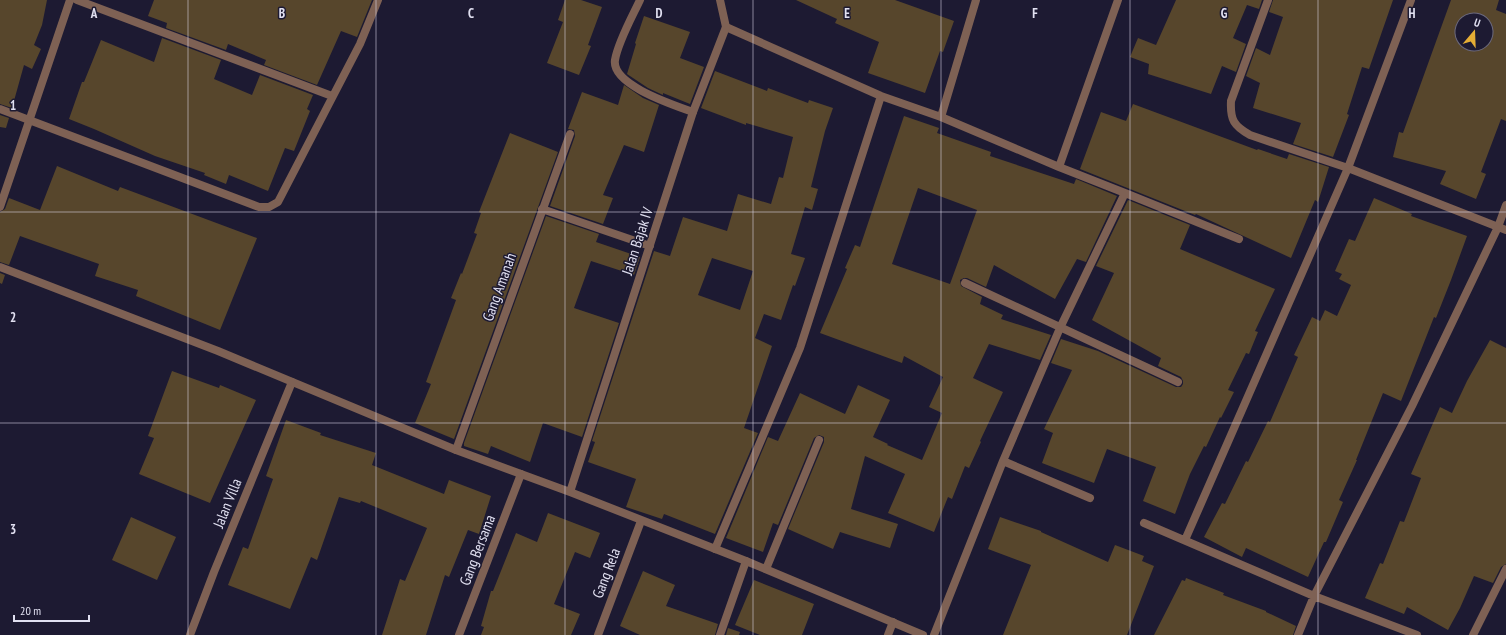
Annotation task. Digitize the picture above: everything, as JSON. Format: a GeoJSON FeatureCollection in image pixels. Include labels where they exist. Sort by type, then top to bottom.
{"type":"FeatureCollection","features":[{"type":"Feature","properties":{"kind":"street"},"geometry":{"type":"LineString","coordinates":[[0,207],[28,120],[70,0]]}},
{"type":"Feature","properties":{"kind":"street"},"geometry":{"type":"LineString","coordinates":[[77,0],[332,96]]}},
{"type":"Feature","properties":{"kind":"street"},"geometry":{"type":"LineString","coordinates":[[0,109],[259,207],[269,207],[278,202],[360,44],[378,0]]}},
{"type":"Feature","properties":{"kind":"street"},"geometry":{"type":"LineString","coordinates":[[640,0],[614,61],[616,69],[628,83],[669,103],[693,112]]}},
{"type":"Feature","properties":{"kind":"street"},"geometry":{"type":"LineString","coordinates":[[720,0],[726,27],[881,96],[941,117],[1239,240]]}},
{"type":"Feature","properties":{"kind":"street"},"geometry":{"type":"LineString","coordinates":[[941,117],[976,0]]}},
{"type":"Feature","properties":{"kind":"street"},"geometry":{"type":"LineString","coordinates":[[1059,167],[1118,0]]}},
{"type":"Feature","properties":{"kind":"street"},"geometry":{"type":"LineString","coordinates":[[1268,0],[1231,101],[1230,111],[1234,122],[1239,129],[1250,135],[1348,168],[1506,230]]}},
{"type":"Feature","properties":{"kind":"street"},"geometry":{"type":"LineString","coordinates":[[1185,540],[1348,168],[1412,0]]}},
{"type":"Feature","properties":{"kind":"street","name":"Jalan Bajak IV"},"geometry":{"type":"LineString","coordinates":[[570,492],[693,112],[726,27]]}},
{"type":"Feature","properties":{"kind":"street"},"geometry":{"type":"LineString","coordinates":[[715,549],[800,348],[881,96]]}},
{"type":"Feature","properties":{"kind":"street","name":"Gang Amanah"},"geometry":{"type":"LineString","coordinates":[[456,450],[570,134]]}},
{"type":"Feature","properties":{"kind":"street"},"geometry":{"type":"LineString","coordinates":[[934,635],[1003,461],[1060,328],[1125,193]]}},
{"type":"Feature","properties":{"kind":"street"},"geometry":{"type":"LineString","coordinates":[[1298,635],[1314,596],[1412,406],[1498,227],[1506,205]]}},
{"type":"Feature","properties":{"kind":"street"},"geometry":{"type":"LineString","coordinates":[[542,209],[650,246]]}},
{"type":"Feature","properties":{"kind":"street"},"geometry":{"type":"LineString","coordinates":[[0,267],[211,348],[456,450],[570,492],[746,561],[923,635]]}},
{"type":"Feature","properties":{"kind":"street"},"geometry":{"type":"LineString","coordinates":[[965,283],[1178,382]]}},
{"type":"Feature","properties":{"kind":"street","name":"Jalan Villa"},"geometry":{"type":"LineString","coordinates":[[190,635],[214,572],[292,382]]}},
{"type":"Feature","properties":{"kind":"street"},"geometry":{"type":"LineString","coordinates":[[766,569],[819,440]]}},
{"type":"Feature","properties":{"kind":"street"},"geometry":{"type":"LineString","coordinates":[[1003,461],[1090,498]]}},
{"type":"Feature","properties":{"kind":"street","name":"Gang Bersama"},"geometry":{"type":"LineString","coordinates":[[459,635],[521,474]]}},
{"type":"Feature","properties":{"kind":"street","name":"Gang Rela"},"geometry":{"type":"LineString","coordinates":[[598,635],[641,521]]}},
{"type":"Feature","properties":{"kind":"street"},"geometry":{"type":"LineString","coordinates":[[1144,522],[1314,596],[1417,635]]}},
{"type":"Feature","properties":{"kind":"street"},"geometry":{"type":"LineString","coordinates":[[720,635],[746,561]]}},
{"type":"Feature","properties":{"kind":"street"},"geometry":{"type":"LineString","coordinates":[[1473,635],[1479,626],[1506,569]]}},
{"type":"Feature","properties":{"kind":"street"},"geometry":{"type":"LineString","coordinates":[[888,635],[893,622]]}},
{"type":"Feature","properties":{"kind":"building"},"geometry":{"type":"Polygon","coordinates":[[[0,0],[47,0],[42,25],[34,45],[41,49],[32,69],[24,65],[12,108],[0,104],[0,0]]]}},
{"type":"Feature","properties":{"kind":"building"},"geometry":{"type":"Polygon","coordinates":[[[154,0],[372,0],[357,37],[341,31],[317,85],[264,65],[266,60],[228,44],[226,50],[166,28],[167,23],[148,16],[154,0]]]}},
{"type":"Feature","properties":{"kind":"building"},"geometry":{"type":"Polygon","coordinates":[[[565,0],[581,0],[602,7],[588,45],[591,46],[579,75],[547,63],[563,22],[558,20],[565,0]]]}},
{"type":"Feature","properties":{"kind":"building"},"geometry":{"type":"Polygon","coordinates":[[[796,0],[895,0],[954,21],[943,52],[940,51],[925,93],[868,73],[879,42],[835,23],[837,19],[796,0]]]}},
{"type":"Feature","properties":{"kind":"building"},"geometry":{"type":"Polygon","coordinates":[[[1176,0],[1262,0],[1259,9],[1247,5],[1233,38],[1246,44],[1236,72],[1222,66],[1211,94],[1148,74],[1149,64],[1130,57],[1138,38],[1156,45],[1176,0]]]}},
{"type":"Feature","properties":{"kind":"building"},"geometry":{"type":"Polygon","coordinates":[[[1273,0],[1393,0],[1369,69],[1362,67],[1347,114],[1349,115],[1333,157],[1293,144],[1301,123],[1253,108],[1260,83],[1246,76],[1256,48],[1270,55],[1283,17],[1269,12],[1273,0]]]}},
{"type":"Feature","properties":{"kind":"building"},"geometry":{"type":"Polygon","coordinates":[[[1451,0],[1499,0],[1496,10],[1506,14],[1506,121],[1501,119],[1481,172],[1486,174],[1476,199],[1440,184],[1446,171],[1393,157],[1399,132],[1403,133],[1451,0]]]}},
{"type":"Feature","properties":{"kind":"building"},"geometry":{"type":"Polygon","coordinates":[[[644,16],[690,32],[680,58],[704,67],[690,104],[663,93],[663,95],[648,88],[627,74],[644,16]]]}},
{"type":"Feature","properties":{"kind":"building"},"geometry":{"type":"Polygon","coordinates":[[[162,38],[221,60],[214,79],[252,95],[260,75],[313,95],[307,109],[310,111],[294,151],[285,148],[268,191],[229,175],[226,184],[204,175],[205,173],[155,156],[69,119],[82,82],[84,82],[101,40],[154,62],[162,38]]]}},
{"type":"Feature","properties":{"kind":"building"},"geometry":{"type":"Polygon","coordinates":[[[715,71],[767,91],[768,88],[808,103],[809,100],[833,108],[825,131],[811,187],[818,189],[812,210],[805,207],[791,254],[805,258],[795,286],[793,285],[781,320],[764,314],[755,338],[772,346],[744,428],[758,433],[715,534],[664,514],[662,519],[626,507],[636,479],[588,462],[595,442],[592,441],[654,251],[670,256],[683,217],[727,231],[738,194],[771,204],[779,177],[783,178],[793,137],[746,123],[746,125],[701,108],[715,71]],[[712,258],[698,295],[740,310],[753,271],[712,258]]]}},
{"type":"Feature","properties":{"kind":"building"},"geometry":{"type":"Polygon","coordinates":[[[624,85],[643,98],[659,105],[644,152],[624,145],[603,195],[613,198],[603,224],[550,206],[575,136],[574,130],[568,129],[582,92],[618,105],[624,85]]]}},
{"type":"Feature","properties":{"kind":"building"},"geometry":{"type":"Polygon","coordinates":[[[1133,104],[1257,150],[1258,149],[1287,159],[1289,154],[1329,167],[1318,202],[1315,200],[1291,258],[1196,214],[1195,215],[1080,169],[1101,112],[1126,121],[1133,104]]]}},
{"type":"Feature","properties":{"kind":"building"},"geometry":{"type":"Polygon","coordinates":[[[0,115],[9,118],[6,128],[0,127],[0,115]]]}},
{"type":"Feature","properties":{"kind":"building"},"geometry":{"type":"Polygon","coordinates":[[[904,116],[939,128],[937,133],[991,152],[990,156],[1074,184],[1076,179],[1117,196],[1086,262],[1077,259],[1055,299],[994,265],[986,287],[967,278],[960,280],[961,286],[982,297],[980,304],[1003,315],[1001,319],[1051,335],[1040,360],[989,344],[973,378],[1003,392],[969,468],[965,466],[952,499],[948,497],[934,532],[888,513],[905,474],[865,456],[851,509],[898,524],[890,548],[840,532],[833,549],[788,529],[824,442],[824,437],[819,435],[814,438],[778,525],[773,523],[763,552],[726,538],[768,437],[778,441],[800,393],[845,414],[858,385],[890,400],[873,437],[888,444],[887,445],[922,460],[942,413],[929,407],[943,377],[904,356],[902,363],[820,333],[847,269],[845,268],[855,245],[860,247],[904,116]],[[918,188],[892,264],[950,284],[977,210],[918,188]]]}},
{"type":"Feature","properties":{"kind":"building"},"geometry":{"type":"Polygon","coordinates":[[[510,133],[558,152],[454,439],[415,423],[431,384],[426,382],[456,300],[451,298],[477,234],[474,233],[481,213],[479,212],[510,133]]]}},
{"type":"Feature","properties":{"kind":"building"},"geometry":{"type":"Polygon","coordinates":[[[57,166],[118,191],[120,187],[257,238],[220,330],[136,296],[138,290],[95,276],[99,264],[20,236],[9,265],[0,262],[0,212],[5,209],[9,198],[40,210],[57,166]]]}},
{"type":"Feature","properties":{"kind":"building"},"geometry":{"type":"Polygon","coordinates":[[[1374,198],[1412,214],[1411,216],[1467,236],[1436,318],[1434,317],[1401,401],[1383,393],[1357,460],[1339,500],[1343,502],[1326,542],[1324,542],[1308,577],[1246,548],[1242,557],[1204,537],[1222,503],[1225,504],[1268,421],[1270,422],[1298,357],[1294,355],[1312,317],[1320,321],[1325,310],[1337,316],[1351,285],[1339,279],[1342,274],[1335,271],[1349,239],[1355,241],[1374,198]]]}},
{"type":"Feature","properties":{"kind":"building"},"geometry":{"type":"Polygon","coordinates":[[[1128,200],[1190,225],[1180,249],[1275,289],[1255,331],[1258,332],[1249,354],[1246,353],[1228,390],[1234,392],[1206,447],[1204,446],[1190,474],[1175,514],[1143,501],[1156,467],[1107,449],[1094,483],[1042,463],[1053,433],[1044,429],[1072,370],[1051,363],[1061,339],[1098,351],[1176,387],[1181,387],[1183,384],[1181,377],[1158,366],[1161,358],[1092,320],[1114,273],[1096,266],[1128,200]]]}},
{"type":"Feature","properties":{"kind":"building"},"geometry":{"type":"Polygon","coordinates":[[[546,216],[599,234],[596,242],[640,257],[634,275],[591,261],[574,308],[619,323],[582,437],[543,423],[530,462],[491,446],[488,454],[464,446],[464,443],[546,216]]]}},
{"type":"Feature","properties":{"kind":"building"},"geometry":{"type":"Polygon","coordinates":[[[0,273],[5,275],[2,284],[0,283],[0,273]]]}},
{"type":"Feature","properties":{"kind":"building"},"geometry":{"type":"Polygon","coordinates":[[[1490,340],[1506,348],[1506,564],[1501,567],[1493,583],[1474,576],[1460,608],[1448,630],[1407,607],[1404,614],[1365,598],[1380,563],[1383,564],[1400,521],[1404,522],[1421,478],[1411,474],[1440,407],[1452,413],[1467,381],[1490,340]]]}},
{"type":"Feature","properties":{"kind":"building"},"geometry":{"type":"Polygon","coordinates":[[[172,371],[219,388],[220,385],[256,400],[210,503],[139,474],[154,438],[148,436],[172,371]]]}},
{"type":"Feature","properties":{"kind":"building"},"geometry":{"type":"Polygon","coordinates":[[[286,420],[321,433],[320,435],[376,453],[372,465],[444,494],[449,480],[491,496],[479,534],[468,530],[449,577],[445,575],[426,635],[382,635],[400,579],[405,581],[427,528],[361,501],[360,503],[339,497],[317,560],[311,557],[290,609],[228,585],[243,547],[248,549],[273,479],[266,476],[286,420]]]}},
{"type":"Feature","properties":{"kind":"building"},"geometry":{"type":"Polygon","coordinates":[[[548,513],[600,533],[590,558],[575,552],[554,604],[580,614],[571,635],[481,635],[484,627],[481,626],[491,591],[493,591],[516,533],[537,542],[548,513]]]}},
{"type":"Feature","properties":{"kind":"building"},"geometry":{"type":"Polygon","coordinates":[[[131,517],[176,537],[157,580],[112,560],[131,517]]]}},
{"type":"Feature","properties":{"kind":"building"},"geometry":{"type":"Polygon","coordinates":[[[1000,517],[1041,531],[1108,562],[1115,545],[1144,556],[1142,561],[1154,566],[1127,635],[1003,635],[1031,565],[988,549],[1000,517]]]}},
{"type":"Feature","properties":{"kind":"building"},"geometry":{"type":"Polygon","coordinates":[[[643,571],[675,585],[666,606],[718,624],[715,635],[640,635],[620,626],[643,571]]]}},
{"type":"Feature","properties":{"kind":"building"},"geometry":{"type":"Polygon","coordinates":[[[1186,578],[1224,593],[1223,595],[1266,611],[1296,626],[1293,635],[1154,635],[1182,580],[1185,581],[1186,578]]]}},
{"type":"Feature","properties":{"kind":"building"},"geometry":{"type":"Polygon","coordinates":[[[754,580],[814,604],[802,635],[760,635],[735,625],[754,580]]]}},
{"type":"Feature","properties":{"kind":"building"},"geometry":{"type":"Polygon","coordinates":[[[728,628],[740,632],[739,635],[726,635],[728,628]]]}}]}
